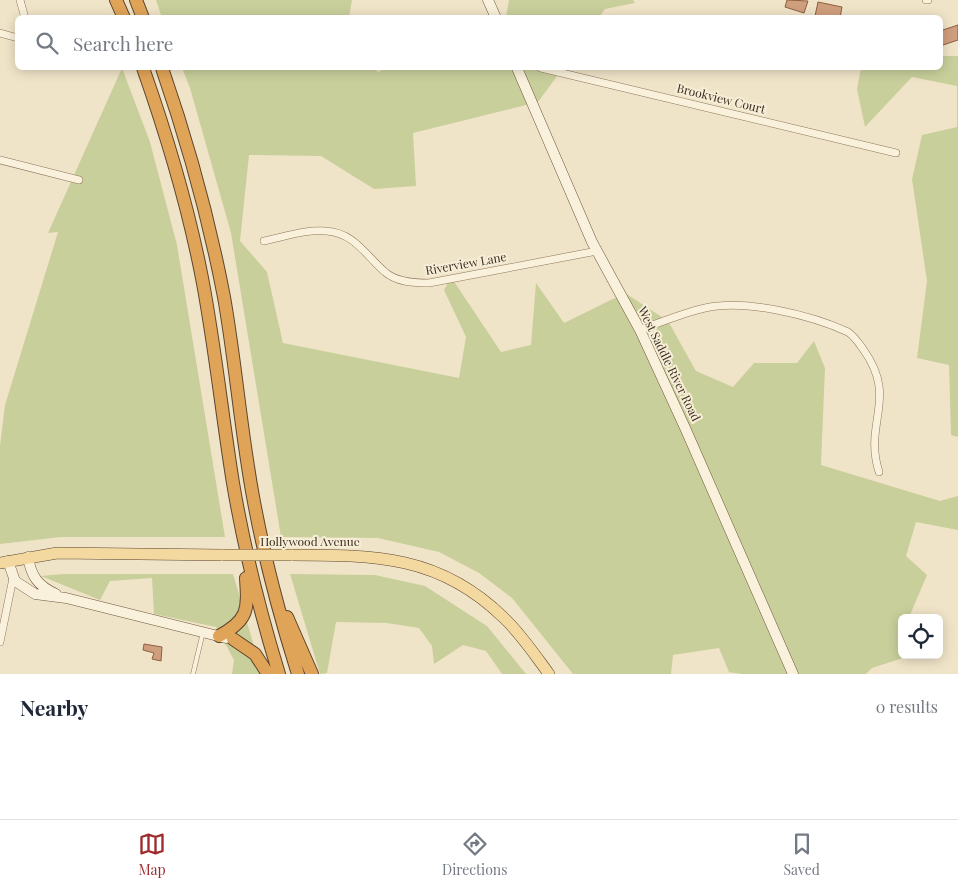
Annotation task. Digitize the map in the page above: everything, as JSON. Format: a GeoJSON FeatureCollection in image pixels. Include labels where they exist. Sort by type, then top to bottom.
{"type":"FeatureCollection","features":[{"type":"Feature","properties":{"kind":"highway"},"geometry":{"type":"LineString","coordinates":[[116,0],[123,15]]}},
{"type":"Feature","properties":{"kind":"highway"},"geometry":{"type":"LineString","coordinates":[[136,0],[142,15]]}},
{"type":"Feature","properties":{"kind":"highway"},"geometry":{"type":"LineString","coordinates":[[144,70],[178,177],[200,269],[244,543],[280,674]]}},
{"type":"Feature","properties":{"kind":"highway"},"geometry":{"type":"LineString","coordinates":[[163,70],[189,150],[211,238],[228,325],[254,503],[274,590],[298,674]]}},
{"type":"Feature","properties":{"kind":"highway"},"geometry":{"type":"LineString","coordinates":[[219,636],[236,626],[246,611],[244,543]]}},
{"type":"Feature","properties":{"kind":"highway"},"geometry":{"type":"LineString","coordinates":[[274,590],[312,674]]}},
{"type":"Feature","properties":{"kind":"highway"},"geometry":{"type":"LineString","coordinates":[[233,639],[255,654],[268,674]]}},
{"type":"Feature","properties":{"kind":"main road","name":"Hollywood Avenue"},"geometry":{"type":"LineString","coordinates":[[4,562],[28,557],[66,553],[292,555],[384,558],[413,564],[442,575],[474,593],[505,618],[549,674]]}},
{"type":"Feature","properties":{"kind":"street"},"geometry":{"type":"LineString","coordinates":[[20,0],[24,15]]}},
{"type":"Feature","properties":{"kind":"street"},"geometry":{"type":"LineString","coordinates":[[488,0],[495,15]]}},
{"type":"Feature","properties":{"kind":"street"},"geometry":{"type":"LineString","coordinates":[[0,33],[15,37]]}},
{"type":"Feature","properties":{"kind":"street","name":"West Saddle River Road"},"geometry":{"type":"LineString","coordinates":[[518,70],[597,251],[640,330],[714,491],[793,674]]}},
{"type":"Feature","properties":{"kind":"street","name":"Brookview Court"},"geometry":{"type":"LineString","coordinates":[[549,70],[896,153]]}},
{"type":"Feature","properties":{"kind":"street"},"geometry":{"type":"LineString","coordinates":[[0,160],[79,180]]}},
{"type":"Feature","properties":{"kind":"street","name":"Riverview Lane"},"geometry":{"type":"LineString","coordinates":[[264,241],[313,232],[335,233],[354,241],[385,273],[397,279],[417,283],[429,283],[597,251]]}},
{"type":"Feature","properties":{"kind":"street"},"geometry":{"type":"LineString","coordinates":[[640,330],[706,308],[727,307],[782,311],[848,332],[857,338],[871,358],[880,380],[882,393],[874,442],[875,460],[879,472]]}},
{"type":"Feature","properties":{"kind":"street"},"geometry":{"type":"LineString","coordinates":[[28,557],[32,574],[41,587],[66,598]]}},
{"type":"Feature","properties":{"kind":"street","name":"Hollywood Avenue"},"geometry":{"type":"LineString","coordinates":[[4,562],[13,578]]}},
{"type":"Feature","properties":{"kind":"street"},"geometry":{"type":"LineString","coordinates":[[0,642],[13,578],[36,594],[66,598],[233,639]]}},
{"type":"Feature","properties":{"kind":"lane"},"geometry":{"type":"LineString","coordinates":[[193,674],[202,632]]}},
{"type":"Feature","properties":{"kind":"green space"},"geometry":{"type":"Polygon","coordinates":[[[156,0],[352,0],[349,15],[161,15],[156,0]]]}},
{"type":"Feature","properties":{"kind":"green space"},"geometry":{"type":"Polygon","coordinates":[[[509,0],[633,0],[635,3],[605,9],[600,15],[506,15],[509,0]]]}},
{"type":"Feature","properties":{"kind":"green space"},"geometry":{"type":"Polygon","coordinates":[[[943,56],[958,56],[958,437],[951,435],[949,365],[917,358],[927,281],[912,179],[922,135],[957,127],[957,86],[912,77],[865,127],[857,89],[861,70],[943,70],[943,56]]]}},
{"type":"Feature","properties":{"kind":"green space"},"geometry":{"type":"Polygon","coordinates":[[[121,70],[123,70],[150,142],[177,245],[225,537],[61,537],[0,544],[0,446],[5,405],[58,232],[48,233],[121,70]]]}},
{"type":"Feature","properties":{"kind":"green space"},"geometry":{"type":"Polygon","coordinates":[[[183,70],[376,70],[378,72],[383,70],[562,70],[538,102],[413,133],[416,186],[374,189],[321,156],[249,155],[240,241],[267,272],[283,343],[459,378],[466,337],[444,290],[451,277],[501,352],[531,345],[536,283],[564,323],[625,293],[668,321],[696,371],[733,387],[754,363],[797,363],[814,341],[825,368],[821,465],[940,501],[958,496],[958,530],[916,522],[906,556],[927,575],[910,614],[898,614],[898,659],[900,659],[872,668],[866,674],[741,674],[729,672],[719,648],[673,655],[671,674],[573,674],[512,598],[479,573],[439,552],[378,538],[281,537],[231,233],[190,88],[183,70]]]}},
{"type":"Feature","properties":{"kind":"green space"},"geometry":{"type":"Polygon","coordinates":[[[63,574],[233,574],[262,674],[232,674],[234,660],[216,627],[154,614],[152,578],[110,581],[100,600],[41,576],[63,574]]]}},
{"type":"Feature","properties":{"kind":"green space"},"geometry":{"type":"Polygon","coordinates":[[[290,574],[375,575],[425,586],[487,626],[526,674],[502,674],[486,651],[463,645],[434,664],[432,646],[419,628],[387,623],[336,622],[327,673],[320,674],[290,574]]]}},
{"type":"Feature","properties":{"kind":"building"},"geometry":{"type":"Polygon","coordinates":[[[787,0],[808,1],[804,13],[785,7],[787,0]]]}},
{"type":"Feature","properties":{"kind":"building"},"geometry":{"type":"Polygon","coordinates":[[[818,2],[842,7],[841,15],[815,15],[818,2]]]}},
{"type":"Feature","properties":{"kind":"building"},"geometry":{"type":"Polygon","coordinates":[[[958,25],[958,40],[943,45],[943,30],[958,25]]]}},
{"type":"Feature","properties":{"kind":"building"},"geometry":{"type":"Polygon","coordinates":[[[144,644],[162,647],[161,661],[152,659],[154,653],[143,650],[144,644]]]}}]}
